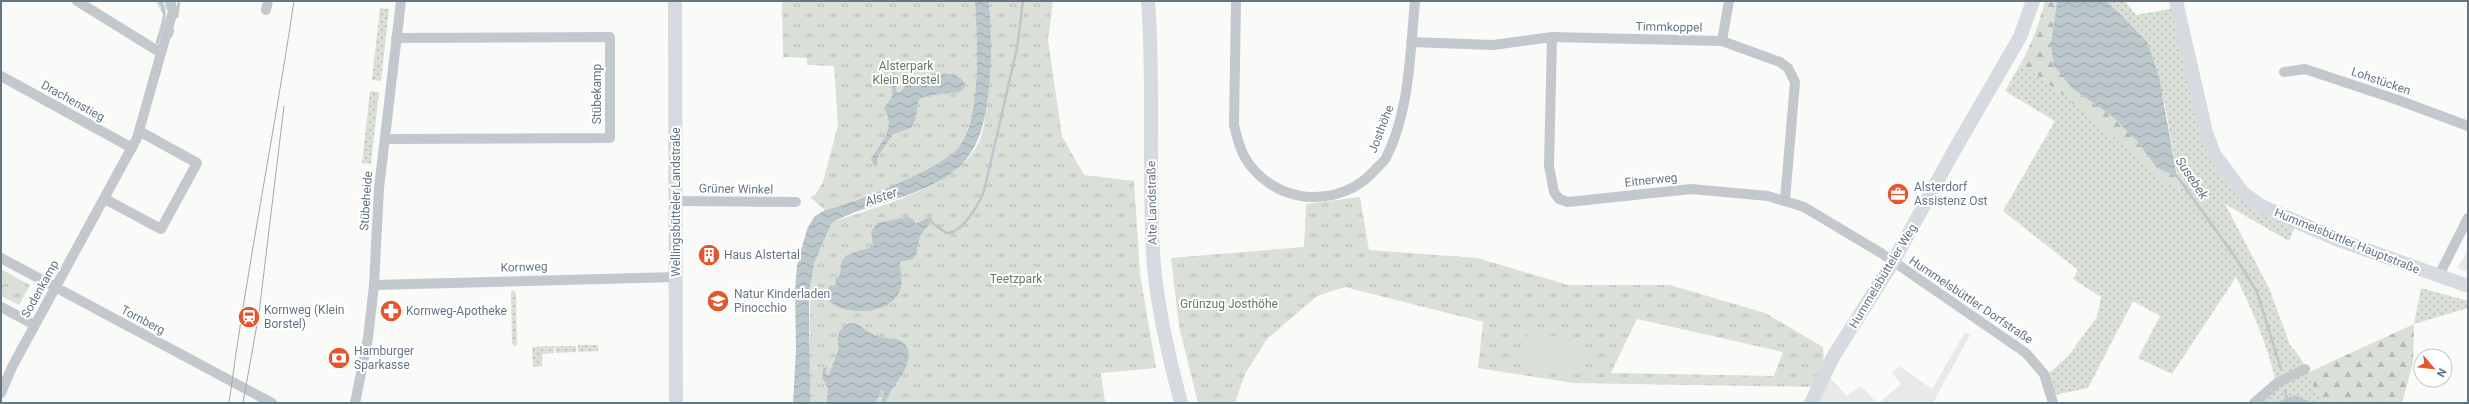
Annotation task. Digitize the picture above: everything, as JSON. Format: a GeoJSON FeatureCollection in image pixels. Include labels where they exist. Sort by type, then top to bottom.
{"type":"FeatureCollection","features":[{"type":"Feature","properties":{"kind":"main road","name":"Wellingsbütteler Landstraße"},"geometry":{"type":"LineString","coordinates":[[675,1],[676,403]]}},
{"type":"Feature","properties":{"kind":"main road","name":"Alte Landstraße"},"geometry":{"type":"LineString","coordinates":[[1148,1],[1152,67],[1152,219],[1154,266],[1162,324],[1181,403]]}},
{"type":"Feature","properties":{"kind":"main road","name":"Hummelsbütteler Weg"},"geometry":{"type":"LineString","coordinates":[[1811,403],[1833,357],[1893,262],[1955,149],[2020,37],[2033,1]]}},
{"type":"Feature","properties":{"kind":"main road","name":"Hummelsbüttler Hauptstraße"},"geometry":{"type":"LineString","coordinates":[[2176,1],[2206,132],[2214,154],[2243,193],[2261,206],[2281,216],[2364,250],[2438,277],[2468,286]]}},
{"type":"Feature","properties":{"kind":"street"},"geometry":{"type":"LineString","coordinates":[[77,1],[161,53]]}},
{"type":"Feature","properties":{"kind":"street","name":"Sodenkamp"},"geometry":{"type":"LineString","coordinates":[[1,393],[35,325],[132,148],[139,131],[173,11],[170,1]]}},
{"type":"Feature","properties":{"kind":"street","name":"Stübeheide"},"geometry":{"type":"LineString","coordinates":[[355,403],[368,338],[374,284],[379,192],[384,140],[401,1]]}},
{"type":"Feature","properties":{"kind":"street","name":"Josthöhe"},"geometry":{"type":"LineString","coordinates":[[1236,1],[1234,125],[1238,144],[1255,171],[1266,181],[1285,191],[1308,198],[1337,194],[1362,183],[1385,159],[1402,115],[1415,1]]}},
{"type":"Feature","properties":{"kind":"street"},"geometry":{"type":"LineString","coordinates":[[1722,41],[1729,1]]}},
{"type":"Feature","properties":{"kind":"street","name":"Stübekamp"},"geometry":{"type":"LineString","coordinates":[[384,140],[610,138],[610,37],[396,38]]}},
{"type":"Feature","properties":{"kind":"street","name":"Timmkoppel"},"geometry":{"type":"LineString","coordinates":[[1411,42],[1493,45],[1552,37],[1722,41],[1780,62],[1792,75],[1795,82],[1786,200]]}},
{"type":"Feature","properties":{"kind":"street","name":"Eitnerweg"},"geometry":{"type":"LineString","coordinates":[[1552,37],[1549,166],[1550,182],[1554,192],[1560,199],[1579,202],[1691,189],[1730,191],[1786,200],[1818,214],[1893,262]]}},
{"type":"Feature","properties":{"kind":"street","name":"Lohstücken"},"geometry":{"type":"LineString","coordinates":[[2284,72],[2305,69],[2398,100],[2468,126]]}},
{"type":"Feature","properties":{"kind":"street","name":"Drachenstieg"},"geometry":{"type":"LineString","coordinates":[[1,76],[132,148]]}},
{"type":"Feature","properties":{"kind":"street"},"geometry":{"type":"LineString","coordinates":[[105,199],[161,229],[197,163],[139,131]]}},
{"type":"Feature","properties":{"kind":"street","name":"Grüner Winkel"},"geometry":{"type":"LineString","coordinates":[[675,201],[796,202]]}},
{"type":"Feature","properties":{"kind":"street"},"geometry":{"type":"LineString","coordinates":[[2438,277],[2468,218]]}},
{"type":"Feature","properties":{"kind":"street","name":"Tornberg"},"geometry":{"type":"LineString","coordinates":[[1,258],[272,403]]}},
{"type":"Feature","properties":{"kind":"street","name":"Hummelsbüttler Dorfstraße"},"geometry":{"type":"LineString","coordinates":[[1893,262],[2026,353],[2044,374],[2053,403]]}},
{"type":"Feature","properties":{"kind":"street","name":"Kornweg"},"geometry":{"type":"LineString","coordinates":[[374,284],[676,277]]}},
{"type":"Feature","properties":{"kind":"street"},"geometry":{"type":"LineString","coordinates":[[1,307],[35,325]]}},
{"type":"Feature","properties":{"kind":"street"},"geometry":{"type":"LineString","coordinates":[[2254,403],[2276,383],[2305,369]]}},
{"type":"Feature","properties":{"kind":"shaded area"},"geometry":{"type":"Polygon","coordinates":[[[2468,251],[2468,272],[2457,268],[2468,251]]]}},
{"type":"Feature","properties":{"kind":"shaded area"},"geometry":{"type":"Polygon","coordinates":[[[1965,332],[1970,335],[1933,403],[1879,403],[1901,384],[1892,373],[1899,366],[1932,389],[1965,332]]]}},
{"type":"Feature","properties":{"kind":"shaded area"},"geometry":{"type":"Polygon","coordinates":[[[1824,371],[1847,396],[1861,386],[1877,403],[1810,403],[1824,371]]]}},
{"type":"Feature","properties":{"kind":"green space"},"geometry":{"type":"Polygon","coordinates":[[[156,1],[163,1],[167,7],[158,44],[155,45],[163,15],[156,1]]]}},
{"type":"Feature","properties":{"kind":"green space","name":"Alsterpark Klein Borstel"},"geometry":{"type":"Polygon","coordinates":[[[782,1],[975,1],[977,55],[975,98],[966,134],[959,147],[948,157],[916,176],[876,193],[825,210],[810,197],[815,195],[823,182],[838,125],[834,66],[807,65],[807,58],[783,57],[782,1]]]}},
{"type":"Feature","properties":{"kind":"green space","name":"Teetzpark"},"geometry":{"type":"Polygon","coordinates":[[[989,1],[1053,1],[1048,40],[1062,136],[1084,175],[1134,181],[1140,274],[1156,368],[1101,373],[1105,402],[810,403],[808,380],[810,295],[813,263],[817,249],[833,222],[919,192],[940,181],[958,168],[973,152],[982,134],[984,123],[990,23],[989,1]]]}},
{"type":"Feature","properties":{"kind":"green space"},"geometry":{"type":"Polygon","coordinates":[[[2045,1],[2057,1],[2051,44],[2073,89],[2113,117],[2137,141],[2157,168],[2177,177],[2180,194],[2068,99],[2021,63],[2035,33],[2045,1]]]}},
{"type":"Feature","properties":{"kind":"green space"},"geometry":{"type":"Polygon","coordinates":[[[2107,1],[2125,1],[2136,15],[2175,8],[2213,155],[2242,194],[2297,222],[2289,241],[2225,204],[2269,288],[2290,345],[2300,357],[2323,403],[2315,403],[2294,395],[2275,403],[2262,403],[2277,387],[2270,358],[2260,330],[2236,277],[2172,374],[2138,358],[2160,316],[2133,301],[2088,388],[2054,395],[2047,375],[2068,356],[2097,317],[2101,297],[2073,279],[2078,270],[2003,211],[2055,121],[2005,91],[2021,63],[2068,99],[2180,193],[2165,105],[2147,41],[2107,1]]]}},
{"type":"Feature","properties":{"kind":"green space"},"geometry":{"type":"Polygon","coordinates":[[[380,8],[389,9],[381,81],[372,80],[380,8]]]}},
{"type":"Feature","properties":{"kind":"green space"},"geometry":{"type":"Polygon","coordinates":[[[370,91],[379,92],[371,164],[362,163],[370,91]]]}},
{"type":"Feature","properties":{"kind":"green space","name":"Grünzug Josthöhe"},"geometry":{"type":"Polygon","coordinates":[[[1360,197],[1369,250],[1477,258],[1568,285],[1670,285],[1765,313],[1823,347],[1824,371],[1816,387],[1574,383],[1478,368],[1483,322],[1345,287],[1317,296],[1267,339],[1245,374],[1235,403],[1198,403],[1179,326],[1171,258],[1304,247],[1306,204],[1360,197]],[[1637,319],[1611,373],[1774,376],[1783,352],[1637,319]]]}},
{"type":"Feature","properties":{"kind":"green space"},"geometry":{"type":"Polygon","coordinates":[[[1,269],[30,285],[19,305],[1,296],[1,269]]]}},
{"type":"Feature","properties":{"kind":"green space"},"geometry":{"type":"Polygon","coordinates":[[[2421,288],[2468,301],[2468,308],[2414,324],[2421,288]]]}},
{"type":"Feature","properties":{"kind":"green space"},"geometry":{"type":"Polygon","coordinates":[[[513,290],[516,293],[517,344],[515,346],[512,344],[511,292],[513,290]]]}},
{"type":"Feature","properties":{"kind":"green space"},"geometry":{"type":"Polygon","coordinates":[[[2414,324],[2413,363],[2402,403],[2323,403],[2307,373],[2414,324]]]}},
{"type":"Feature","properties":{"kind":"green space"},"geometry":{"type":"Polygon","coordinates":[[[1528,334],[1583,338],[1581,374],[1525,370],[1528,334]]]}},
{"type":"Feature","properties":{"kind":"green space"},"geometry":{"type":"Polygon","coordinates":[[[578,345],[598,345],[598,351],[578,352],[578,345]]]}},
{"type":"Feature","properties":{"kind":"green space"},"geometry":{"type":"Polygon","coordinates":[[[554,346],[554,353],[542,354],[542,366],[533,367],[532,347],[554,346]]]}},
{"type":"Feature","properties":{"kind":"green space"},"geometry":{"type":"Polygon","coordinates":[[[555,346],[576,346],[576,352],[556,353],[555,346]]]}},
{"type":"Feature","properties":{"kind":"water","name":"Alster"},"geometry":{"type":"Polygon","coordinates":[[[975,1],[989,1],[991,44],[990,75],[986,108],[977,142],[969,156],[959,167],[929,187],[857,211],[831,224],[814,263],[809,294],[810,403],[793,403],[796,350],[795,290],[797,266],[807,229],[814,217],[825,210],[875,193],[916,175],[934,166],[959,147],[966,134],[975,98],[977,35],[975,1]]]}},
{"type":"Feature","properties":{"kind":"water"},"geometry":{"type":"Polygon","coordinates":[[[2057,1],[2107,1],[2147,41],[2159,77],[2177,177],[2157,168],[2137,141],[2113,117],[2073,89],[2054,66],[2051,44],[2057,1]]]}},
{"type":"Feature","properties":{"kind":"water"},"geometry":{"type":"Polygon","coordinates":[[[892,71],[897,76],[896,91],[899,93],[909,81],[914,78],[931,74],[949,74],[957,76],[963,81],[965,87],[959,92],[926,96],[919,99],[915,120],[911,128],[893,134],[878,156],[877,165],[875,167],[871,159],[883,141],[888,129],[888,116],[884,108],[892,97],[892,71]]]}},
{"type":"Feature","properties":{"kind":"water"},"geometry":{"type":"Polygon","coordinates":[[[907,217],[913,219],[916,224],[929,217],[933,219],[920,236],[916,255],[912,259],[900,262],[901,286],[900,290],[892,301],[880,308],[866,311],[839,307],[830,302],[826,295],[830,286],[836,285],[835,280],[840,274],[843,259],[846,256],[873,246],[871,232],[877,223],[907,217]]]}},
{"type":"Feature","properties":{"kind":"water"},"geometry":{"type":"Polygon","coordinates":[[[850,323],[861,326],[876,336],[901,341],[908,349],[907,364],[892,389],[886,403],[881,403],[884,392],[882,390],[875,403],[827,403],[828,388],[822,378],[823,369],[827,366],[826,374],[829,375],[839,348],[838,337],[840,331],[850,323]]]}},
{"type":"Feature","properties":{"kind":"water"},"geometry":{"type":"Polygon","coordinates":[[[2294,395],[2315,403],[2275,403],[2294,395]]]}},
{"type":"Feature","properties":{"kind":"waterway"},"geometry":{"type":"LineString","coordinates":[[157,43],[164,22],[164,11],[159,1]]}},
{"type":"Feature","properties":{"kind":"waterway"},"geometry":{"type":"LineString","coordinates":[[177,17],[179,1]]}},
{"type":"Feature","properties":{"kind":"waterway"},"geometry":{"type":"LineString","coordinates":[[931,222],[946,233],[958,229],[964,224],[974,210],[984,191],[1017,48],[1023,1]]}},
{"type":"Feature","properties":{"kind":"waterway"},"geometry":{"type":"LineString","coordinates":[[171,36],[173,30]]}},
{"type":"Feature","properties":{"kind":"waterway","name":"Susebek"},"geometry":{"type":"LineString","coordinates":[[2176,175],[2236,258],[2257,292],[2281,369]]}},
{"type":"Feature","properties":{"kind":"waterway","name":"Susebek"},"geometry":{"type":"LineString","coordinates":[[2285,391],[2288,403]]}},
{"type":"Feature","properties":{"kind":"tram line"},"geometry":{"type":"LineString","coordinates":[[229,403],[244,302],[294,1]]}},
{"type":"Feature","properties":{"kind":"tram line"},"geometry":{"type":"LineString","coordinates":[[243,403],[259,313],[284,106]]}},
{"type":"Feature","properties":{"kind":"place","name":"Alsterdorf Assistenz Ost"},"geometry":{"type":"Point","coordinates":[1898,194]}},
{"type":"Feature","properties":{"kind":"place","name":"Haus Alstertal"},"geometry":{"type":"Point","coordinates":[709,255]}},
{"type":"Feature","properties":{"kind":"place","name":"Natur Kinderladen Pinocchio"},"geometry":{"type":"Point","coordinates":[718,301]}},
{"type":"Feature","properties":{"kind":"place","name":"Kornweg-Apotheke"},"geometry":{"type":"Point","coordinates":[391,311]}},
{"type":"Feature","properties":{"kind":"place","name":"Kornweg (Klein Borstel)"},"geometry":{"type":"Point","coordinates":[249,317]}},
{"type":"Feature","properties":{"kind":"place","name":"Hamburger Sparkasse"},"geometry":{"type":"Point","coordinates":[339,358]}}]}
